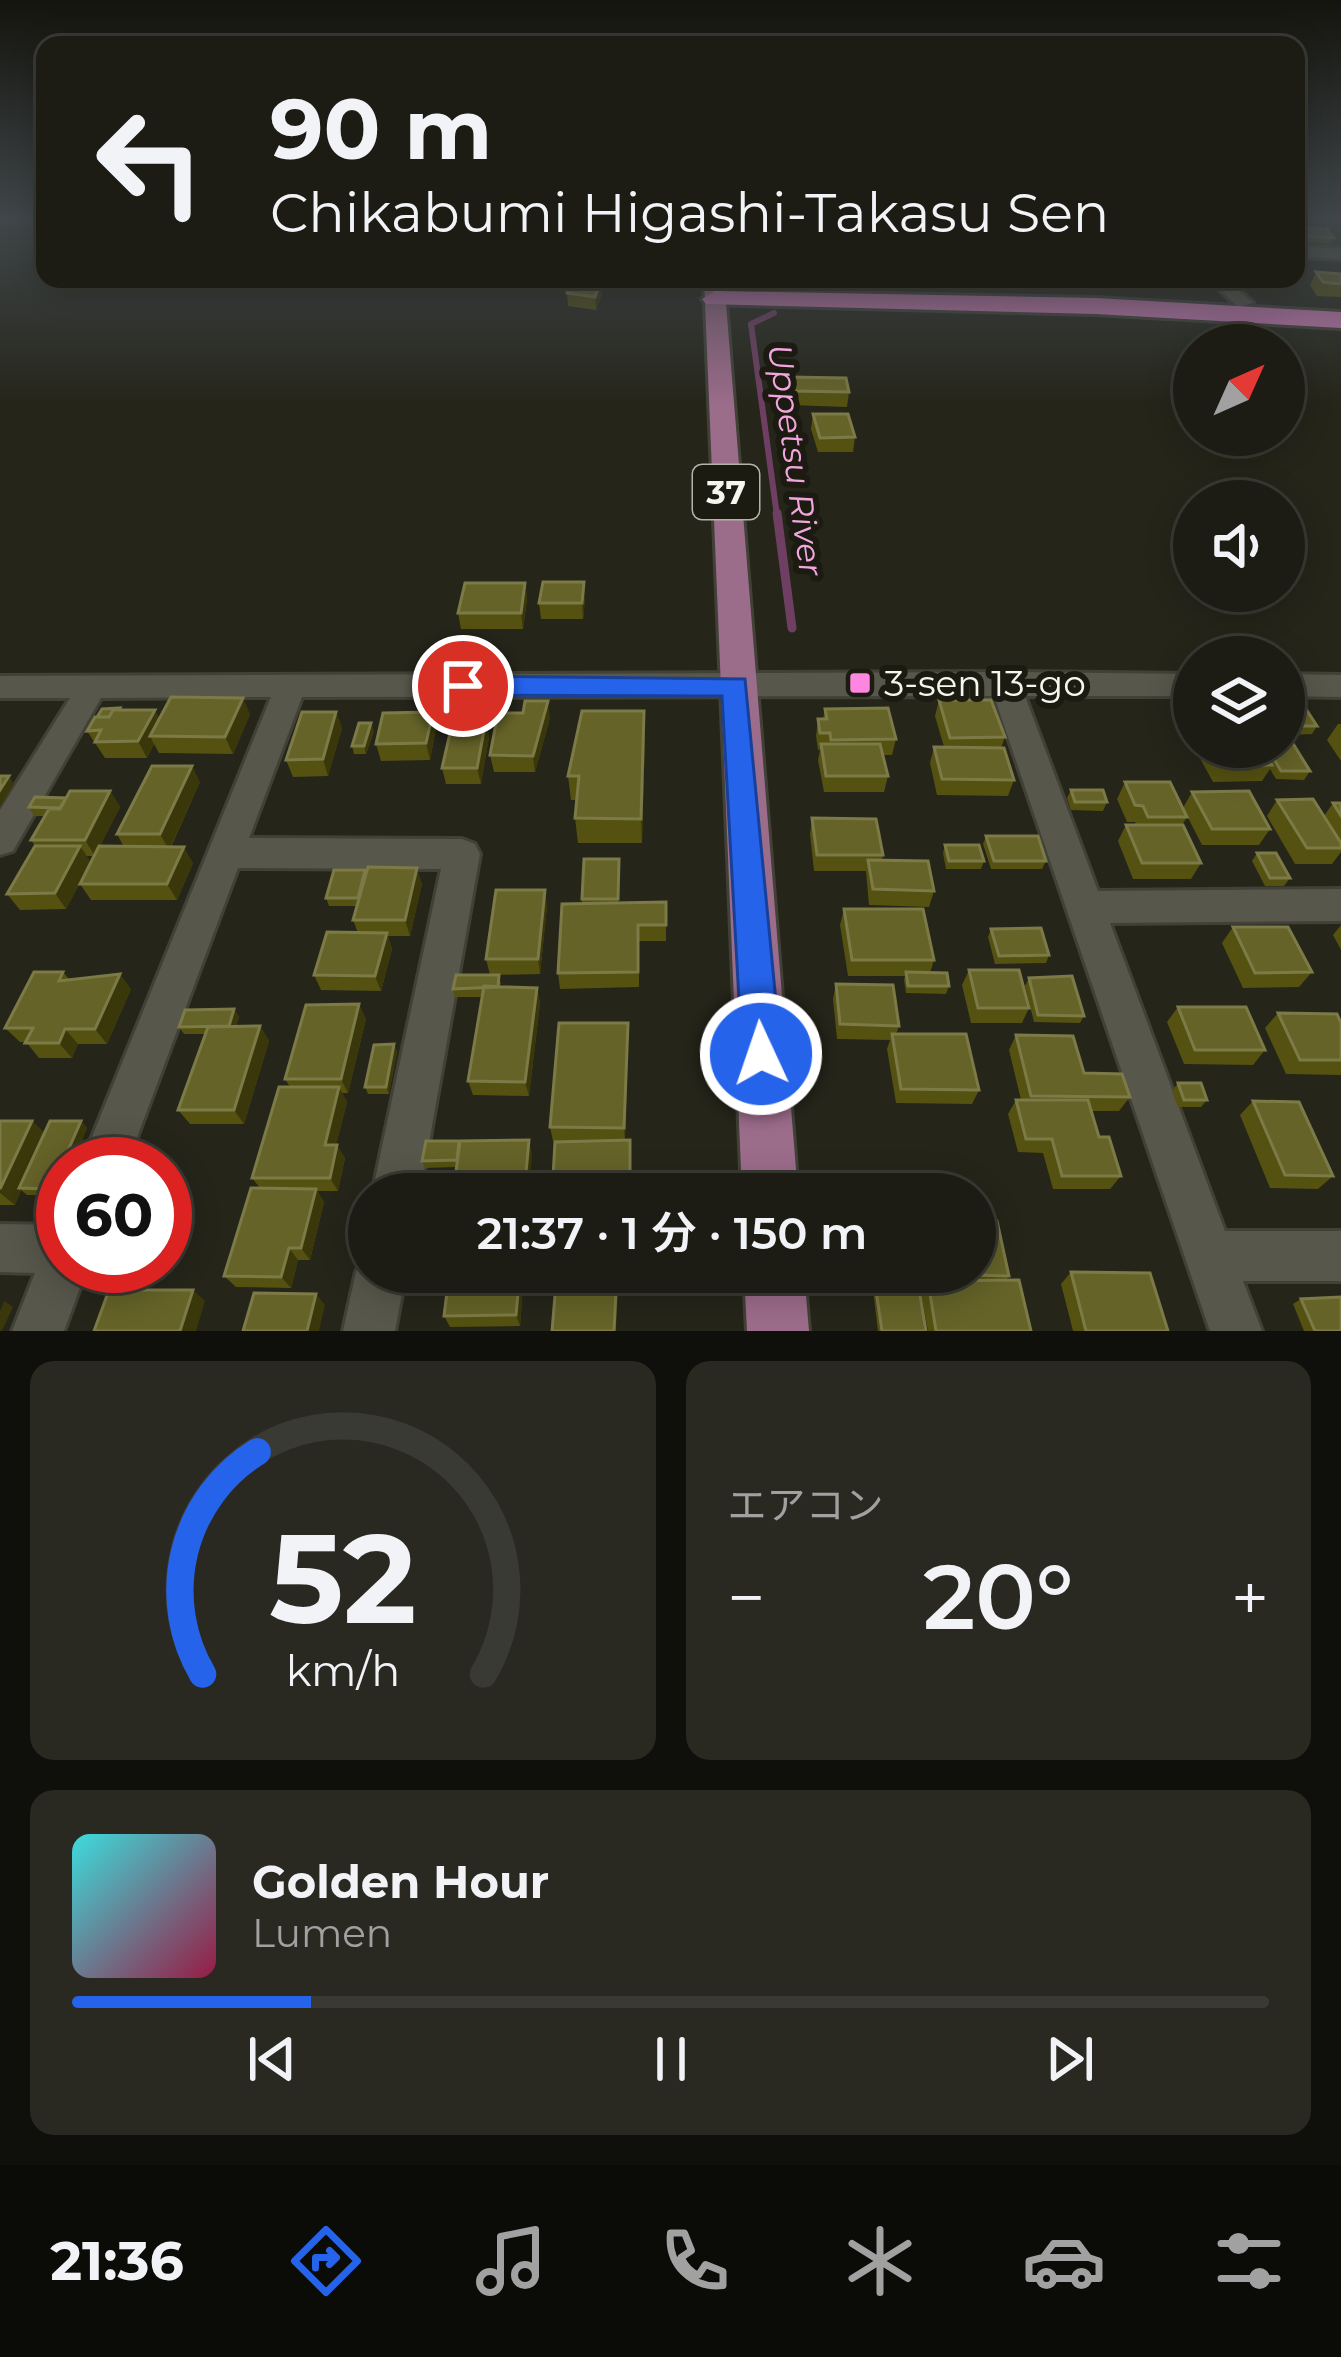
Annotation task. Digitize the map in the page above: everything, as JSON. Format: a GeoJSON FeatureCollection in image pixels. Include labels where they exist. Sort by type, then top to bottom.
{"type":"FeatureCollection","features":[{"type":"Feature","properties":{"kind":"highway"},"geometry":{"type":"LineString","coordinates":[[715,289],[755,295],[1244,303],[1341,309]]}},
{"type":"Feature","properties":{"kind":"highway"},"geometry":{"type":"LineString","coordinates":[[715,289],[1341,320]]}},
{"type":"Feature","properties":{"kind":"main road","name":"37"},"geometry":{"type":"LineString","coordinates":[[715,289],[735,686],[769,1173]]}},
{"type":"Feature","properties":{"kind":"main road"},"geometry":{"type":"LineString","coordinates":[[776,1293],[778,1331]]}},
{"type":"Feature","properties":{"kind":"street"},"geometry":{"type":"LineString","coordinates":[[1227,288],[1244,303]]}},
{"type":"Feature","properties":{"kind":"street"},"geometry":{"type":"LineString","coordinates":[[1006,683],[1236,1331]]}},
{"type":"Feature","properties":{"kind":"street"},"geometry":{"type":"LineString","coordinates":[[0,687],[1173,685]]}},
{"type":"Feature","properties":{"kind":"street"},"geometry":{"type":"LineString","coordinates":[[115,1137],[291,686]]}},
{"type":"Feature","properties":{"kind":"street"},"geometry":{"type":"LineString","coordinates":[[1305,686],[1341,686]]}},
{"type":"Feature","properties":{"kind":"street"},"geometry":{"type":"LineString","coordinates":[[0,841],[92,687]]}},
{"type":"Feature","properties":{"kind":"street"},"geometry":{"type":"LineString","coordinates":[[226,853],[462,854],[400,1173]]}},
{"type":"Feature","properties":{"kind":"street"},"geometry":{"type":"LineString","coordinates":[[1087,907],[1341,905]]}},
{"type":"Feature","properties":{"kind":"street"},"geometry":{"type":"LineString","coordinates":[[0,1248],[36,1249]]}},
{"type":"Feature","properties":{"kind":"street"},"geometry":{"type":"LineString","coordinates":[[1210,1256],[1341,1256]]}},
{"type":"Feature","properties":{"kind":"street"},"geometry":{"type":"LineString","coordinates":[[38,1331],[53,1293]]}},
{"type":"Feature","properties":{"kind":"street"},"geometry":{"type":"LineString","coordinates":[[369,1331],[377,1293]]}},
{"type":"Feature","properties":{"kind":"building"},"geometry":{"type":"Polygon","coordinates":[[[568,288],[598,288],[595,297],[567,293],[568,288]]]}},
{"type":"Feature","properties":{"kind":"building"},"geometry":{"type":"Polygon","coordinates":[[[789,377],[846,378],[849,392],[791,391],[789,377]]]}},
{"type":"Feature","properties":{"kind":"building"},"geometry":{"type":"Polygon","coordinates":[[[813,414],[848,414],[855,437],[820,438],[813,414]]]}},
{"type":"Feature","properties":{"kind":"building"},"geometry":{"type":"Polygon","coordinates":[[[543,582],[584,582],[582,603],[539,603],[543,582]]]}},
{"type":"Feature","properties":{"kind":"building"},"geometry":{"type":"Polygon","coordinates":[[[465,583],[525,583],[521,613],[458,613],[465,583]]]}},
{"type":"Feature","properties":{"kind":"building"},"geometry":{"type":"Polygon","coordinates":[[[171,697],[243,698],[225,737],[150,736],[171,697]]]}},
{"type":"Feature","properties":{"kind":"building"},"geometry":{"type":"Polygon","coordinates":[[[939,700],[991,700],[1005,737],[950,738],[939,700]]]}},
{"type":"Feature","properties":{"kind":"building"},"geometry":{"type":"Polygon","coordinates":[[[525,701],[548,701],[533,756],[490,755],[498,713],[523,713],[525,701]]]}},
{"type":"Feature","properties":{"kind":"building"},"geometry":{"type":"Polygon","coordinates":[[[120,708],[109,717],[97,717],[102,709],[120,708]]]}},
{"type":"Feature","properties":{"kind":"building"},"geometry":{"type":"Polygon","coordinates":[[[888,708],[896,739],[831,740],[830,733],[820,733],[818,719],[827,719],[825,709],[888,708]]]}},
{"type":"Feature","properties":{"kind":"building"},"geometry":{"type":"Polygon","coordinates":[[[1305,709],[1306,709],[1317,726],[1305,726],[1305,709]]]}},
{"type":"Feature","properties":{"kind":"building"},"geometry":{"type":"Polygon","coordinates":[[[113,710],[155,710],[138,741],[95,742],[101,730],[87,731],[95,717],[109,717],[113,710]]]}},
{"type":"Feature","properties":{"kind":"building"},"geometry":{"type":"Polygon","coordinates":[[[582,711],[644,711],[641,819],[575,818],[579,776],[568,776],[582,711]]]}},
{"type":"Feature","properties":{"kind":"building"},"geometry":{"type":"Polygon","coordinates":[[[302,712],[336,712],[323,759],[286,760],[302,712]]]}},
{"type":"Feature","properties":{"kind":"building"},"geometry":{"type":"Polygon","coordinates":[[[433,712],[426,743],[376,744],[383,713],[433,712]]]}},
{"type":"Feature","properties":{"kind":"building"},"geometry":{"type":"Polygon","coordinates":[[[453,720],[486,720],[477,768],[442,768],[453,720]]]}},
{"type":"Feature","properties":{"kind":"building"},"geometry":{"type":"Polygon","coordinates":[[[359,723],[371,723],[364,746],[352,746],[359,723]]]}},
{"type":"Feature","properties":{"kind":"building"},"geometry":{"type":"Polygon","coordinates":[[[821,744],[880,744],[888,776],[826,776],[821,744]]]}},
{"type":"Feature","properties":{"kind":"building"},"geometry":{"type":"Polygon","coordinates":[[[934,747],[1004,748],[1014,780],[942,779],[934,747]]]}},
{"type":"Feature","properties":{"kind":"building"},"geometry":{"type":"Polygon","coordinates":[[[1305,763],[1310,771],[1281,771],[1305,768],[1305,763]]]}},
{"type":"Feature","properties":{"kind":"building"},"geometry":{"type":"Polygon","coordinates":[[[152,766],[192,766],[160,834],[117,834],[152,766]]]}},
{"type":"Feature","properties":{"kind":"building"},"geometry":{"type":"Polygon","coordinates":[[[1125,782],[1170,782],[1187,817],[1148,817],[1143,806],[1135,805],[1125,782]]]}},
{"type":"Feature","properties":{"kind":"building"},"geometry":{"type":"Polygon","coordinates":[[[1071,790],[1103,790],[1107,802],[1075,802],[1071,790]]]}},
{"type":"Feature","properties":{"kind":"building"},"geometry":{"type":"Polygon","coordinates":[[[70,791],[110,791],[85,840],[31,840],[49,809],[60,809],[70,791]]]}},
{"type":"Feature","properties":{"kind":"building"},"geometry":{"type":"Polygon","coordinates":[[[1249,791],[1270,829],[1212,829],[1192,792],[1249,791]]]}},
{"type":"Feature","properties":{"kind":"building"},"geometry":{"type":"Polygon","coordinates":[[[35,797],[66,798],[60,808],[29,807],[35,797]]]}},
{"type":"Feature","properties":{"kind":"building"},"geometry":{"type":"Polygon","coordinates":[[[1313,799],[1341,848],[1307,848],[1277,800],[1313,799]]]}},
{"type":"Feature","properties":{"kind":"building"},"geometry":{"type":"Polygon","coordinates":[[[812,818],[876,819],[883,855],[817,855],[812,818]]]}},
{"type":"Feature","properties":{"kind":"building"},"geometry":{"type":"Polygon","coordinates":[[[1126,825],[1183,825],[1201,863],[1142,863],[1126,825]]]}},
{"type":"Feature","properties":{"kind":"building"},"geometry":{"type":"Polygon","coordinates":[[[986,836],[1038,836],[1046,861],[994,861],[986,836]]]}},
{"type":"Feature","properties":{"kind":"building"},"geometry":{"type":"Polygon","coordinates":[[[945,845],[979,845],[984,861],[949,861],[945,845]]]}},
{"type":"Feature","properties":{"kind":"building"},"geometry":{"type":"Polygon","coordinates":[[[35,846],[80,846],[55,893],[7,894],[35,846]]]}},
{"type":"Feature","properties":{"kind":"building"},"geometry":{"type":"Polygon","coordinates":[[[99,846],[184,847],[167,884],[80,884],[99,846]]]}},
{"type":"Feature","properties":{"kind":"building"},"geometry":{"type":"Polygon","coordinates":[[[1257,853],[1276,853],[1290,878],[1270,878],[1257,853]]]}},
{"type":"Feature","properties":{"kind":"building"},"geometry":{"type":"Polygon","coordinates":[[[584,859],[619,859],[618,899],[582,899],[584,859]]]}},
{"type":"Feature","properties":{"kind":"building"},"geometry":{"type":"Polygon","coordinates":[[[868,860],[928,861],[934,891],[873,889],[868,860]]]}},
{"type":"Feature","properties":{"kind":"building"},"geometry":{"type":"Polygon","coordinates":[[[368,867],[417,868],[405,920],[353,920],[368,867]]]}},
{"type":"Feature","properties":{"kind":"building"},"geometry":{"type":"Polygon","coordinates":[[[334,870],[365,870],[358,898],[326,898],[334,870]]]}},
{"type":"Feature","properties":{"kind":"building"},"geometry":{"type":"Polygon","coordinates":[[[496,890],[545,890],[538,959],[486,959],[496,890]]]}},
{"type":"Feature","properties":{"kind":"building"},"geometry":{"type":"Polygon","coordinates":[[[666,902],[666,925],[638,925],[638,972],[558,973],[562,904],[666,902]]]}},
{"type":"Feature","properties":{"kind":"building"},"geometry":{"type":"Polygon","coordinates":[[[844,909],[923,909],[934,960],[852,960],[844,909]]]}},
{"type":"Feature","properties":{"kind":"building"},"geometry":{"type":"Polygon","coordinates":[[[1233,927],[1288,927],[1312,972],[1255,973],[1233,927]]]}},
{"type":"Feature","properties":{"kind":"building"},"geometry":{"type":"Polygon","coordinates":[[[1041,928],[1049,955],[999,956],[991,929],[1041,928]]]}},
{"type":"Feature","properties":{"kind":"building"},"geometry":{"type":"Polygon","coordinates":[[[327,932],[387,933],[375,976],[314,975],[327,932]]]}},
{"type":"Feature","properties":{"kind":"building"},"geometry":{"type":"Polygon","coordinates":[[[969,970],[1019,970],[1029,1008],[978,1008],[969,970]]]}},
{"type":"Feature","properties":{"kind":"building"},"geometry":{"type":"Polygon","coordinates":[[[34,972],[63,972],[59,981],[120,974],[95,1029],[65,1029],[59,1043],[25,1043],[33,1028],[5,1028],[34,972]]]}},
{"type":"Feature","properties":{"kind":"building"},"geometry":{"type":"Polygon","coordinates":[[[906,972],[947,973],[949,986],[908,986],[906,972]]]}},
{"type":"Feature","properties":{"kind":"building"},"geometry":{"type":"Polygon","coordinates":[[[456,975],[499,975],[498,987],[453,989],[456,975]]]}},
{"type":"Feature","properties":{"kind":"building"},"geometry":{"type":"Polygon","coordinates":[[[1072,976],[1084,1016],[1038,1015],[1029,978],[1072,976]]]}},
{"type":"Feature","properties":{"kind":"building"},"geometry":{"type":"Polygon","coordinates":[[[836,984],[893,985],[899,1026],[840,1024],[836,984]]]}},
{"type":"Feature","properties":{"kind":"building"},"geometry":{"type":"Polygon","coordinates":[[[484,986],[537,988],[525,1082],[468,1081],[484,986]]]}},
{"type":"Feature","properties":{"kind":"building"},"geometry":{"type":"Polygon","coordinates":[[[359,1004],[341,1079],[285,1079],[306,1005],[359,1004]]]}},
{"type":"Feature","properties":{"kind":"building"},"geometry":{"type":"Polygon","coordinates":[[[1178,1007],[1246,1007],[1265,1050],[1195,1050],[1178,1007]]]}},
{"type":"Feature","properties":{"kind":"building"},"geometry":{"type":"Polygon","coordinates":[[[234,1009],[229,1026],[179,1027],[185,1010],[234,1009]]]}},
{"type":"Feature","properties":{"kind":"building"},"geometry":{"type":"Polygon","coordinates":[[[1278,1013],[1337,1014],[1341,1060],[1300,1060],[1278,1013]]]}},
{"type":"Feature","properties":{"kind":"building"},"geometry":{"type":"Polygon","coordinates":[[[559,1023],[628,1023],[624,1128],[550,1127],[559,1023]]]}},
{"type":"Feature","properties":{"kind":"building"},"geometry":{"type":"Polygon","coordinates":[[[260,1026],[234,1110],[178,1110],[208,1027],[260,1026]]]}},
{"type":"Feature","properties":{"kind":"building"},"geometry":{"type":"Polygon","coordinates":[[[892,1034],[966,1034],[979,1090],[901,1089],[892,1034]]]}},
{"type":"Feature","properties":{"kind":"building"},"geometry":{"type":"Polygon","coordinates":[[[1016,1035],[1073,1036],[1084,1073],[1122,1074],[1130,1097],[1031,1096],[1016,1035]]]}},
{"type":"Feature","properties":{"kind":"building"},"geometry":{"type":"Polygon","coordinates":[[[394,1044],[386,1087],[365,1087],[374,1045],[394,1044]]]}},
{"type":"Feature","properties":{"kind":"building"},"geometry":{"type":"Polygon","coordinates":[[[1178,1083],[1201,1083],[1207,1100],[1184,1100],[1178,1083]]]}},
{"type":"Feature","properties":{"kind":"building"},"geometry":{"type":"Polygon","coordinates":[[[279,1087],[339,1087],[325,1145],[337,1145],[330,1178],[252,1178],[279,1087]]]}},
{"type":"Feature","properties":{"kind":"building"},"geometry":{"type":"Polygon","coordinates":[[[1016,1100],[1088,1100],[1099,1137],[1109,1137],[1121,1176],[1062,1176],[1052,1139],[1026,1139],[1016,1100]]]}},
{"type":"Feature","properties":{"kind":"building"},"geometry":{"type":"Polygon","coordinates":[[[1253,1101],[1299,1102],[1333,1176],[1285,1175],[1253,1101]]]}},
{"type":"Feature","properties":{"kind":"building"},"geometry":{"type":"Polygon","coordinates":[[[0,1121],[32,1121],[0,1189],[0,1121]]]}},
{"type":"Feature","properties":{"kind":"building"},"geometry":{"type":"Polygon","coordinates":[[[50,1121],[81,1121],[74,1137],[43,1137],[50,1121]]]}},
{"type":"Feature","properties":{"kind":"building"},"geometry":{"type":"Polygon","coordinates":[[[529,1140],[526,1173],[456,1173],[460,1141],[529,1140]]]}},
{"type":"Feature","properties":{"kind":"building"},"geometry":{"type":"Polygon","coordinates":[[[630,1140],[630,1173],[553,1173],[555,1142],[630,1140]]]}},
{"type":"Feature","properties":{"kind":"building"},"geometry":{"type":"Polygon","coordinates":[[[426,1141],[459,1141],[457,1160],[422,1161],[426,1141]]]}},
{"type":"Feature","properties":{"kind":"building"},"geometry":{"type":"Polygon","coordinates":[[[36,1151],[36,1189],[19,1188],[36,1151]]]}},
{"type":"Feature","properties":{"kind":"building"},"geometry":{"type":"Polygon","coordinates":[[[251,1188],[316,1189],[301,1248],[289,1248],[281,1277],[224,1276],[251,1188]]]}},
{"type":"Feature","properties":{"kind":"building"},"geometry":{"type":"Polygon","coordinates":[[[996,1221],[997,1221],[1009,1276],[996,1276],[996,1221]]]}},
{"type":"Feature","properties":{"kind":"building"},"geometry":{"type":"Polygon","coordinates":[[[1071,1272],[1150,1273],[1168,1331],[1086,1331],[1071,1272]]]}},
{"type":"Feature","properties":{"kind":"building"},"geometry":{"type":"Polygon","coordinates":[[[996,1280],[1019,1280],[1031,1331],[936,1331],[930,1293],[996,1293],[996,1280]]]}},
{"type":"Feature","properties":{"kind":"building"},"geometry":{"type":"Polygon","coordinates":[[[193,1290],[180,1331],[94,1331],[108,1293],[193,1290]]]}},
{"type":"Feature","properties":{"kind":"building"},"geometry":{"type":"Polygon","coordinates":[[[254,1293],[316,1294],[307,1331],[243,1331],[254,1293]]]}},
{"type":"Feature","properties":{"kind":"building"},"geometry":{"type":"Polygon","coordinates":[[[447,1293],[518,1293],[516,1315],[444,1316],[447,1293]]]}},
{"type":"Feature","properties":{"kind":"building"},"geometry":{"type":"Polygon","coordinates":[[[555,1293],[616,1293],[614,1331],[552,1331],[555,1293]]]}},
{"type":"Feature","properties":{"kind":"building"},"geometry":{"type":"Polygon","coordinates":[[[876,1293],[920,1293],[926,1331],[882,1331],[876,1293]]]}},
{"type":"Feature","properties":{"kind":"building"},"geometry":{"type":"Polygon","coordinates":[[[1341,1297],[1341,1331],[1315,1331],[1301,1299],[1341,1297]]]}},
{"type":"Feature","properties":{"kind":"waterway","name":"Uppetsu River"},"geometry":{"type":"LineString","coordinates":[[774,313],[751,324],[777,516]]}},
{"type":"Feature","properties":{"kind":"waterway","name":"Uppetsu River"},"geometry":{"type":"LineString","coordinates":[[777,513],[792,628]]}},
{"type":"Feature","properties":{"kind":"place","name":"3-sen 13-go"},"geometry":{"type":"Point","coordinates":[860,683]}},
{"type":"Feature","properties":{"kind":"route"},"geometry":{"type":"LineString","coordinates":[[463,686],[735,686],[761,1054]]}}]}
